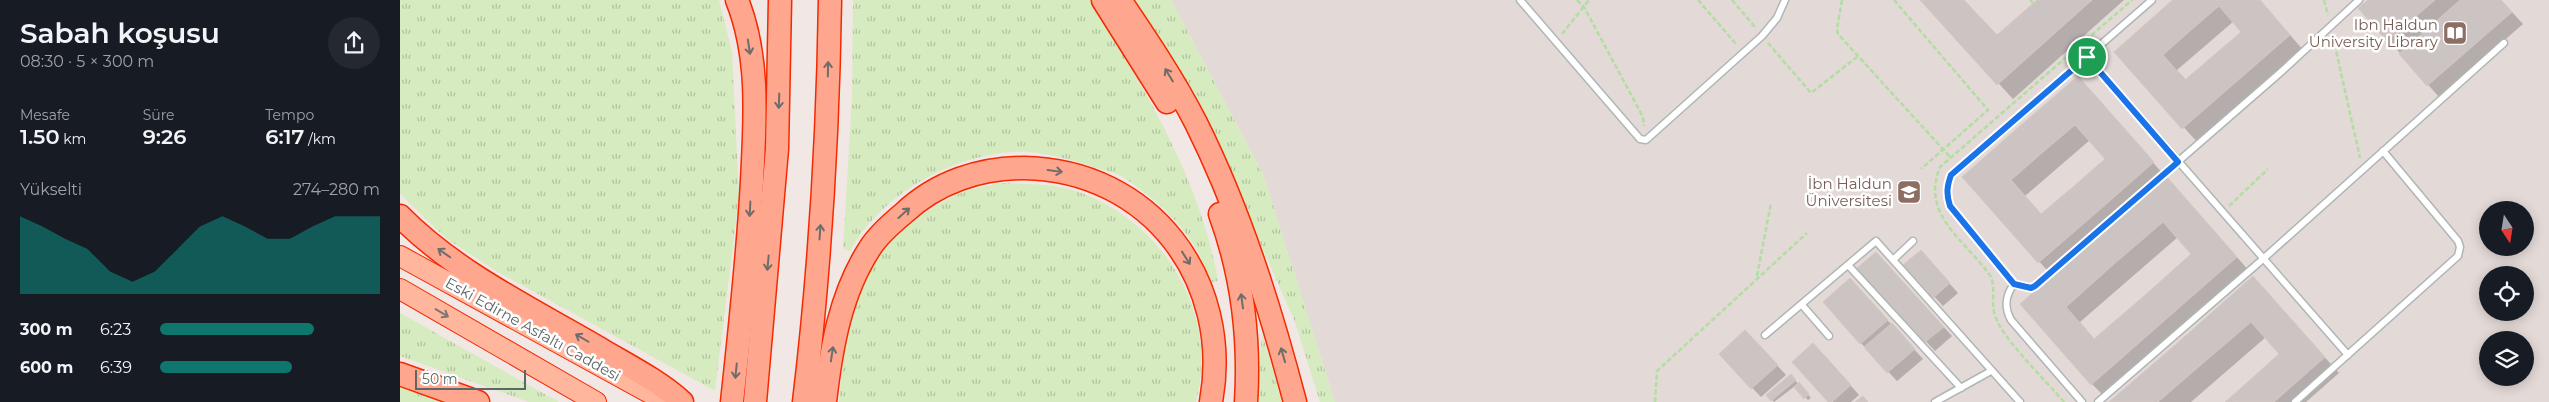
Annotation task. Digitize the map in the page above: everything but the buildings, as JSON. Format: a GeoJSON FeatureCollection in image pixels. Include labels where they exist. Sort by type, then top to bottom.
{"type":"FeatureCollection","features":[{"type":"Feature","properties":{"kind":"highway"},"geometry":{"type":"LineString","coordinates":[[732,402],[746,276],[755,125],[753,72],[747,33],[737,0]]}},
{"type":"Feature","properties":{"kind":"highway"},"geometry":{"type":"LineString","coordinates":[[755,402],[777,148],[780,0]]}},
{"type":"Feature","properties":{"kind":"highway"},"geometry":{"type":"LineString","coordinates":[[804,402],[820,228],[830,0]]}},
{"type":"Feature","properties":{"kind":"highway"},"geometry":{"type":"LineString","coordinates":[[1103,0],[1183,126],[1202,166],[1221,215],[1231,247],[1243,302],[1248,368],[1246,402]]}},
{"type":"Feature","properties":{"kind":"highway"},"geometry":{"type":"LineString","coordinates":[[1120,0],[1181,96],[1228,196],[1258,275],[1295,402]]}},
{"type":"Feature","properties":{"kind":"highway"},"geometry":{"type":"LineString","coordinates":[[825,402],[834,340],[843,304],[870,246],[914,203],[944,185],[976,173],[1009,168],[1038,168],[1068,173],[1091,181],[1119,193],[1161,224],[1185,255],[1196,276],[1209,310],[1214,333],[1215,357],[1215,380],[1211,402]]}},
{"type":"Feature","properties":{"kind":"highway"},"geometry":{"type":"LineString","coordinates":[[400,216],[422,238],[459,264],[639,372],[682,402]]}},
{"type":"Feature","properties":{"kind":"highway","name":"Eski Edirne Asfaltı Caddesi"},"geometry":{"type":"LineString","coordinates":[[400,256],[666,402]]}},
{"type":"Feature","properties":{"kind":"highway","name":"Eski Edirne Asfaltı Caddesi"},"geometry":{"type":"LineString","coordinates":[[400,289],[596,402]]}},
{"type":"Feature","properties":{"kind":"highway"},"geometry":{"type":"LineString","coordinates":[[400,374],[478,402]]}},
{"type":"Feature","properties":{"kind":"lane"},"geometry":{"type":"LineString","coordinates":[[1520,0],[1640,139],[1646,140],[1762,36],[1777,18],[1785,0]]}},
{"type":"Feature","properties":{"kind":"lane"},"geometry":{"type":"LineString","coordinates":[[2152,0],[1951,175],[1947,191],[1950,206],[2014,284],[2031,288],[2035,286],[2178,162],[2358,0]]}},
{"type":"Feature","properties":{"kind":"lane"},"geometry":{"type":"LineString","coordinates":[[2098,402],[2264,259],[2504,43]]}},
{"type":"Feature","properties":{"kind":"lane"},"geometry":{"type":"LineString","coordinates":[[2087,57],[2348,355]]}},
{"type":"Feature","properties":{"kind":"lane"},"geometry":{"type":"LineString","coordinates":[[2295,402],[2430,282],[2460,252],[2458,241],[2383,151]]}},
{"type":"Feature","properties":{"kind":"lane"},"geometry":{"type":"LineString","coordinates":[[1766,335],[1876,241],[2020,402]]}},
{"type":"Feature","properties":{"kind":"lane"},"geometry":{"type":"LineString","coordinates":[[1894,259],[1913,241]]}},
{"type":"Feature","properties":{"kind":"lane"},"geometry":{"type":"LineString","coordinates":[[1848,265],[1961,388]]}},
{"type":"Feature","properties":{"kind":"lane"},"geometry":{"type":"LineString","coordinates":[[2014,284],[2006,304],[2011,320],[2082,402]]}},
{"type":"Feature","properties":{"kind":"lane"},"geometry":{"type":"LineString","coordinates":[[1802,305],[1829,336]]}},
{"type":"Feature","properties":{"kind":"lane"},"geometry":{"type":"LineString","coordinates":[[1935,402],[1991,371]]}},
{"type":"Feature","properties":{"kind":"path"},"geometry":{"type":"LineString","coordinates":[[1577,0],[1584,7],[1643,117],[1646,140]]}},
{"type":"Feature","properties":{"kind":"path"},"geometry":{"type":"LineString","coordinates":[[1556,40],[1589,0]]}},
{"type":"Feature","properties":{"kind":"path"},"geometry":{"type":"LineString","coordinates":[[1698,0],[1743,53]]}},
{"type":"Feature","properties":{"kind":"path"},"geometry":{"type":"LineString","coordinates":[[1732,0],[1811,93],[1857,57]]}},
{"type":"Feature","properties":{"kind":"path"},"geometry":{"type":"LineString","coordinates":[[1842,0],[1837,31],[1857,57],[1951,158]]}},
{"type":"Feature","properties":{"kind":"path"},"geometry":{"type":"LineString","coordinates":[[1894,0],[1988,110],[1921,169]]}},
{"type":"Feature","properties":{"kind":"path"},"geometry":{"type":"LineString","coordinates":[[2030,0],[2033,4]]}},
{"type":"Feature","properties":{"kind":"path"},"geometry":{"type":"LineString","coordinates":[[2064,402],[2001,328],[1994,312],[1994,285],[1990,277],[1938,212],[1934,191],[1935,179],[1940,167],[2132,0]]}},
{"type":"Feature","properties":{"kind":"path"},"geometry":{"type":"LineString","coordinates":[[2324,0],[2363,170]]}},
{"type":"Feature","properties":{"kind":"path"},"geometry":{"type":"LineString","coordinates":[[2222,213],[2268,169]]}},
{"type":"Feature","properties":{"kind":"path"},"geometry":{"type":"LineString","coordinates":[[1757,278],[1771,203]]}},
{"type":"Feature","properties":{"kind":"path"},"geometry":{"type":"LineString","coordinates":[[1656,402],[1657,371],[1807,233]]}},
{"type":"Feature","properties":{"kind":"shaded area","name":"İbn Haldun Üniversitesi"},"geometry":{"type":"Polygon","coordinates":[[[1171,0],[2549,0],[2549,402],[1335,402],[1263,174],[1171,0]]]}},
{"type":"Feature","properties":{"kind":"green space"},"geometry":{"type":"Polygon","coordinates":[[[400,0],[719,0],[732,52],[739,197],[715,391],[496,271],[447,239],[400,194],[400,0]]]}},
{"type":"Feature","properties":{"kind":"green space"},"geometry":{"type":"Polygon","coordinates":[[[853,0],[1090,0],[1168,135],[1184,170],[1210,243],[1218,281],[1212,282],[1196,248],[1176,221],[1152,198],[1126,179],[1071,160],[1031,152],[988,155],[941,170],[898,196],[880,212],[850,251],[843,249],[852,97],[853,0]]]}},
{"type":"Feature","properties":{"kind":"green space"},"geometry":{"type":"Polygon","coordinates":[[[1134,0],[1171,0],[1263,174],[1335,402],[1320,402],[1295,322],[1203,113],[1134,0]]]}},
{"type":"Feature","properties":{"kind":"green space"},"geometry":{"type":"Polygon","coordinates":[[[1000,183],[1048,185],[1076,191],[1107,205],[1134,224],[1158,247],[1177,274],[1191,303],[1199,335],[1201,368],[1196,402],[839,402],[842,367],[852,315],[863,281],[878,254],[912,222],[951,197],[976,188],[1000,183]]]}},
{"type":"Feature","properties":{"kind":"green space"},"geometry":{"type":"Polygon","coordinates":[[[400,313],[559,402],[529,402],[400,356],[400,313]]]}},
{"type":"Feature","properties":{"kind":"green space"},"geometry":{"type":"Polygon","coordinates":[[[1262,333],[1282,402],[1257,402],[1262,333]]]}},
{"type":"Feature","properties":{"kind":"green space"},"geometry":{"type":"Polygon","coordinates":[[[400,384],[445,402],[400,402],[400,384]]]}},
{"type":"Feature","properties":{"kind":"place","name":"Ibn Haldun University Library"},"geometry":{"type":"Point","coordinates":[2455,33]}},
{"type":"Feature","properties":{"kind":"place","name":"İbn Haldun Üniversitesi"},"geometry":{"type":"Point","coordinates":[1909,192]}},
{"type":"Feature","properties":{"kind":"route"},"geometry":{"type":"LineString","coordinates":[[2087,57],[2178,162],[2035,286],[2031,288],[2014,284],[1950,206],[1947,191],[1948,183],[1951,175],[2087,57]]}}]}
